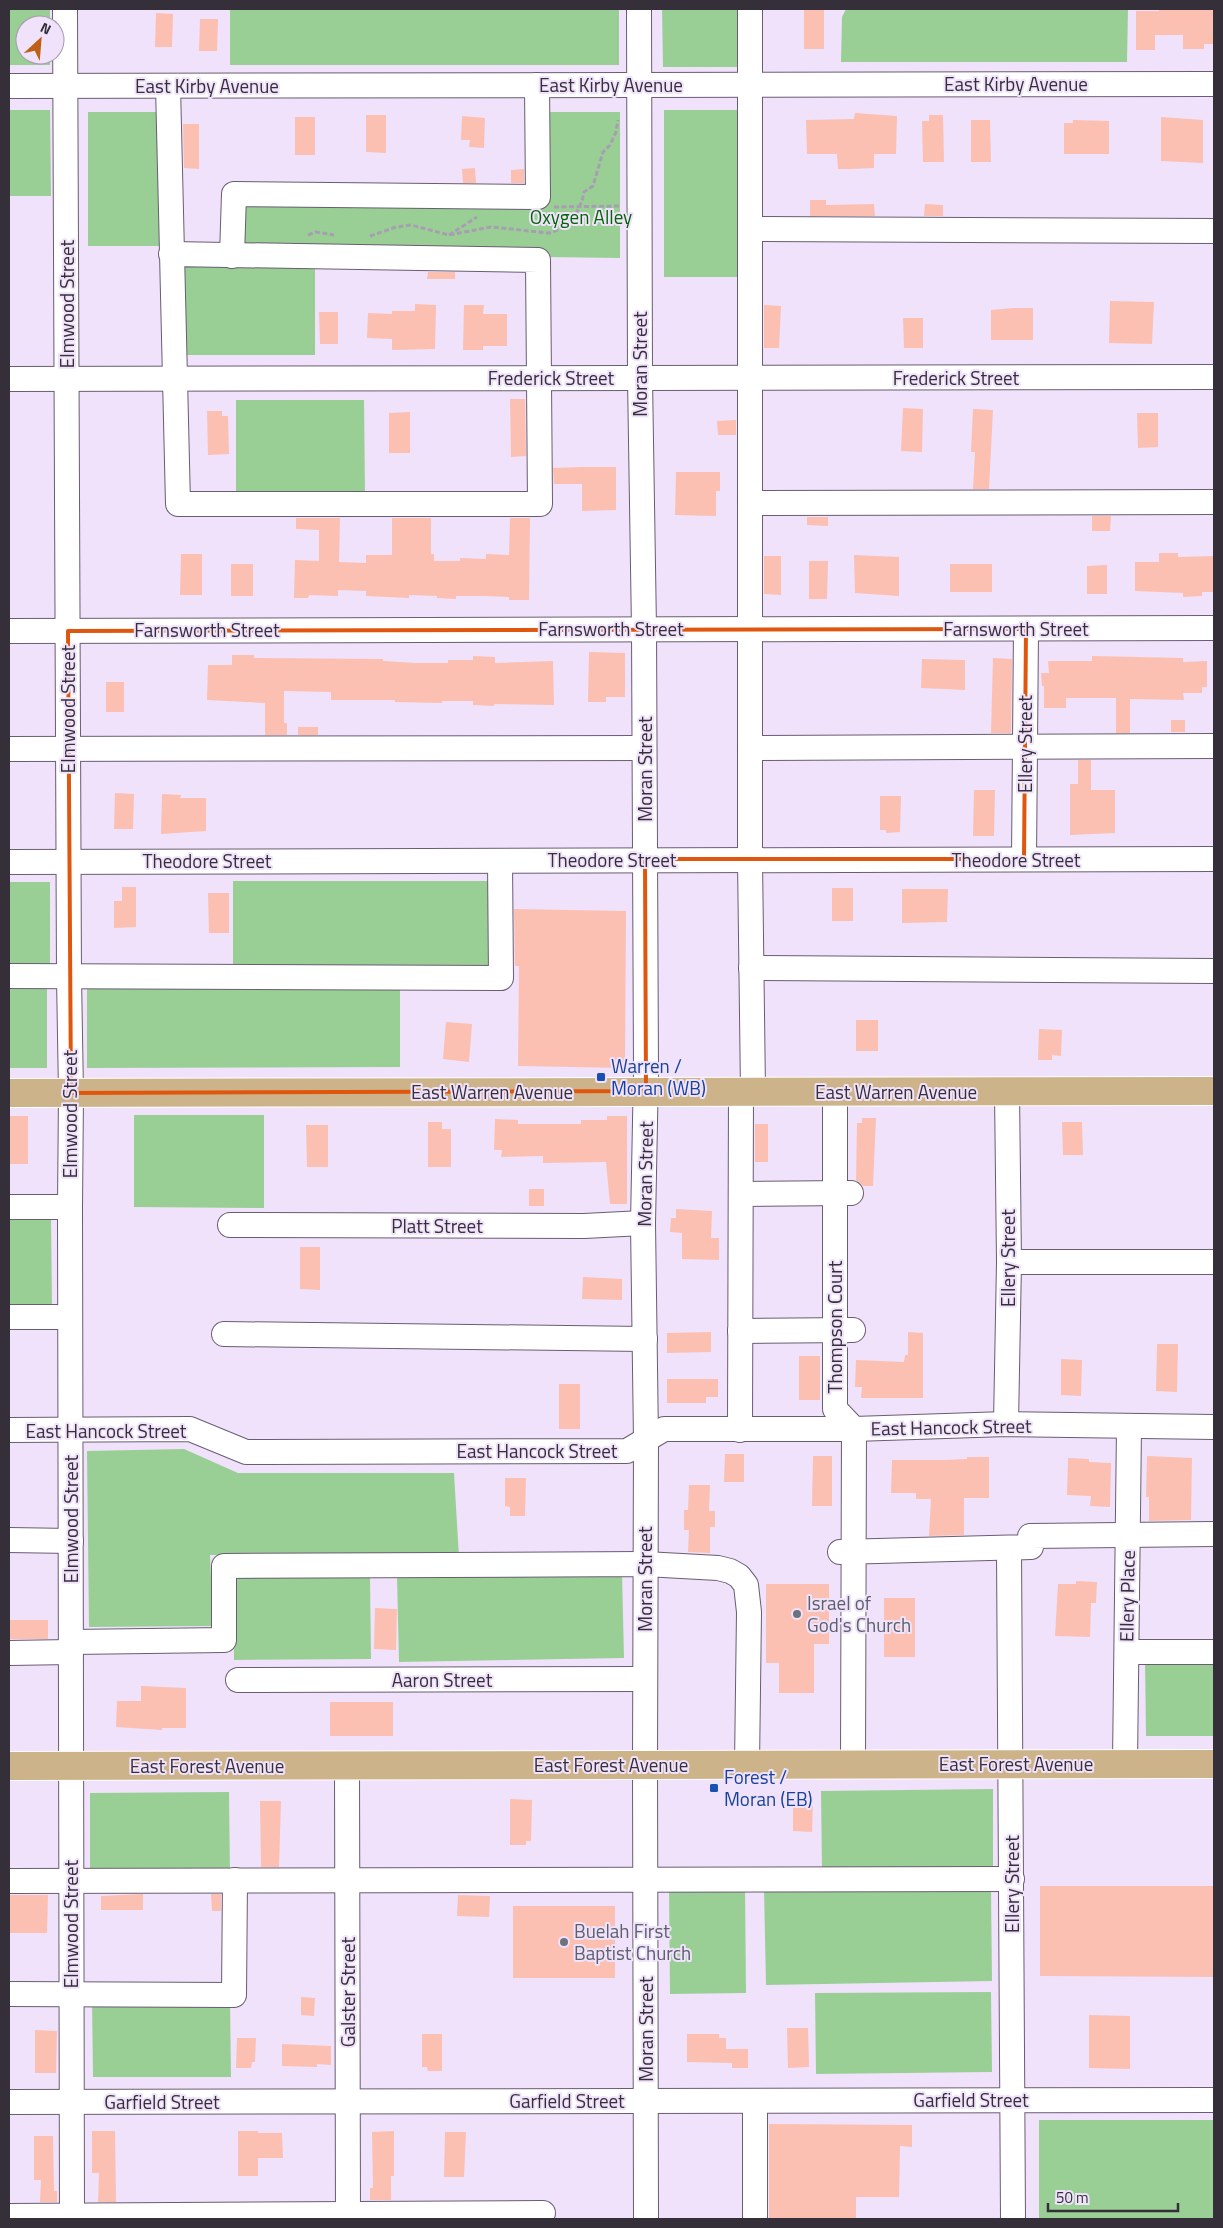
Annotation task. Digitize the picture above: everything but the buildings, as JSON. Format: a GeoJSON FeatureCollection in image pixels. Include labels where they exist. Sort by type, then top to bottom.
{"type":"FeatureCollection","features":[{"type":"Feature","properties":{"kind":"main road","name":"East Warren Avenue"},"geometry":{"type":"LineString","coordinates":[[9,1093],[1214,1091]]}},
{"type":"Feature","properties":{"kind":"main road","name":"East Forest Avenue"},"geometry":{"type":"LineString","coordinates":[[9,1766],[1214,1764]]}},
{"type":"Feature","properties":{"kind":"street","name":"Elmwood Street"},"geometry":{"type":"LineString","coordinates":[[66,9],[71,1093],[72,2217]]}},
{"type":"Feature","properties":{"kind":"street","name":"Moran Street"},"geometry":{"type":"LineString","coordinates":[[639,9],[646,1091],[643,1223],[646,1440],[646,2219]]}},
{"type":"Feature","properties":{"kind":"street"},"geometry":{"type":"LineString","coordinates":[[740,1430],[741,1194],[751,968],[750,9]]}},
{"type":"Feature","properties":{"kind":"street","name":"East Kirby Avenue"},"geometry":{"type":"LineString","coordinates":[[9,86],[1214,84]]}},
{"type":"Feature","properties":{"kind":"street"},"geometry":{"type":"LineString","coordinates":[[232,256],[234,194],[538,197],[537,85]]}},
{"type":"Feature","properties":{"kind":"street"},"geometry":{"type":"LineString","coordinates":[[168,86],[171,254],[178,504],[540,504],[538,260],[171,254]]}},
{"type":"Feature","properties":{"kind":"street"},"geometry":{"type":"LineString","coordinates":[[750,229],[1214,231]]}},
{"type":"Feature","properties":{"kind":"street","name":"Frederick Street"},"geometry":{"type":"LineString","coordinates":[[9,379],[1214,377]]}},
{"type":"Feature","properties":{"kind":"street"},"geometry":{"type":"LineString","coordinates":[[750,503],[1214,502]]}},
{"type":"Feature","properties":{"kind":"street","name":"Farnsworth Street"},"geometry":{"type":"LineString","coordinates":[[9,631],[1214,628]]}},
{"type":"Feature","properties":{"kind":"street","name":"Ellery Street"},"geometry":{"type":"LineString","coordinates":[[1024,860],[1026,629]]}},
{"type":"Feature","properties":{"kind":"street"},"geometry":{"type":"LineString","coordinates":[[750,748],[1214,746]]}},
{"type":"Feature","properties":{"kind":"street"},"geometry":{"type":"LineString","coordinates":[[9,749],[644,748]]}},
{"type":"Feature","properties":{"kind":"street","name":"Theodore Street"},"geometry":{"type":"LineString","coordinates":[[9,862],[1214,860]]}},
{"type":"Feature","properties":{"kind":"street"},"geometry":{"type":"LineString","coordinates":[[9,976],[501,978],[500,861]]}},
{"type":"Feature","properties":{"kind":"street"},"geometry":{"type":"LineString","coordinates":[[751,968],[1214,971]]}},
{"type":"Feature","properties":{"kind":"street","name":"Thompson Court"},"geometry":{"type":"LineString","coordinates":[[835,1092],[843,1193],[844,1330],[835,1409],[854,1429]]}},
{"type":"Feature","properties":{"kind":"street","name":"Ellery Street"},"geometry":{"type":"LineString","coordinates":[[1006,1092],[1009,1262],[1006,1424]]}},
{"type":"Feature","properties":{"kind":"street"},"geometry":{"type":"LineString","coordinates":[[741,1194],[843,1193]]}},
{"type":"Feature","properties":{"kind":"street"},"geometry":{"type":"LineString","coordinates":[[9,1207],[70,1207]]}},
{"type":"Feature","properties":{"kind":"street","name":"Platt Street"},"geometry":{"type":"LineString","coordinates":[[230,1225],[584,1226],[643,1223]]}},
{"type":"Feature","properties":{"kind":"street"},"geometry":{"type":"LineString","coordinates":[[1009,1262],[1214,1262]]}},
{"type":"Feature","properties":{"kind":"street"},"geometry":{"type":"LineString","coordinates":[[9,1317],[70,1317]]}},
{"type":"Feature","properties":{"kind":"street"},"geometry":{"type":"LineString","coordinates":[[740,1331],[844,1330]]}},
{"type":"Feature","properties":{"kind":"street"},"geometry":{"type":"LineString","coordinates":[[224,1334],[645,1339]]}},
{"type":"Feature","properties":{"kind":"street","name":"East Hancock Street"},"geometry":{"type":"LineString","coordinates":[[9,1430],[190,1428],[246,1452],[264,1452],[627,1451],[664,1429],[854,1429],[1006,1424],[1214,1427]]}},
{"type":"Feature","properties":{"kind":"street","name":"Ellery Place"},"geometry":{"type":"LineString","coordinates":[[1125,1764],[1129,1427]]}},
{"type":"Feature","properties":{"kind":"street"},"geometry":{"type":"LineString","coordinates":[[853,1764],[847,1552],[854,1429]]}},
{"type":"Feature","properties":{"kind":"street"},"geometry":{"type":"LineString","coordinates":[[847,1552],[1030,1548],[1030,1536],[1214,1534]]}},
{"type":"Feature","properties":{"kind":"street"},"geometry":{"type":"LineString","coordinates":[[9,1540],[71,1541]]}},
{"type":"Feature","properties":{"kind":"street","name":"Ellery Street"},"geometry":{"type":"LineString","coordinates":[[1009,1548],[1014,2219]]}},
{"type":"Feature","properties":{"kind":"street"},"geometry":{"type":"LineString","coordinates":[[9,1653],[71,1647],[224,1640],[224,1566],[646,1564],[718,1568],[739,1576],[746,1585],[749,1612],[747,1764]]}},
{"type":"Feature","properties":{"kind":"street"},"geometry":{"type":"LineString","coordinates":[[1127,1652],[1214,1652]]}},
{"type":"Feature","properties":{"kind":"street","name":"Aaron Street"},"geometry":{"type":"LineString","coordinates":[[238,1680],[645,1680]]}},
{"type":"Feature","properties":{"kind":"street","name":"Galster Street"},"geometry":{"type":"LineString","coordinates":[[347,1765],[348,2216]]}},
{"type":"Feature","properties":{"kind":"street"},"geometry":{"type":"LineString","coordinates":[[9,1881],[1012,1879]]}},
{"type":"Feature","properties":{"kind":"street"},"geometry":{"type":"LineString","coordinates":[[9,1994],[234,1995],[235,1880]]}},
{"type":"Feature","properties":{"kind":"street","name":"Garfield Street"},"geometry":{"type":"LineString","coordinates":[[9,2102],[1214,2100]]}},
{"type":"Feature","properties":{"kind":"street"},"geometry":{"type":"LineString","coordinates":[[755,2101],[756,2219]]}},
{"type":"Feature","properties":{"kind":"street"},"geometry":{"type":"LineString","coordinates":[[9,2216],[444,2216],[543,2213]]}},
{"type":"Feature","properties":{"kind":"highlighted area"},"geometry":{"type":"Polygon","coordinates":[[[1026,629],[1024,859],[645,859],[646,1091],[71,1093],[68,631],[1026,629]]]}},
{"type":"Feature","properties":{"kind":"green space"},"geometry":{"type":"Polygon","coordinates":[[[9,9],[50,9],[50,15],[15,15],[15,65],[9,65],[9,9]]]}},
{"type":"Feature","properties":{"kind":"green space"},"geometry":{"type":"Polygon","coordinates":[[[230,9],[619,9],[619,65],[230,65],[230,9]]]}},
{"type":"Feature","properties":{"kind":"green space"},"geometry":{"type":"Polygon","coordinates":[[[662,9],[741,9],[742,67],[663,67],[662,9]]]}},
{"type":"Feature","properties":{"kind":"green space"},"geometry":{"type":"Polygon","coordinates":[[[846,9],[1128,9],[1127,62],[841,62],[842,17],[846,9]]]}},
{"type":"Feature","properties":{"kind":"green space"},"geometry":{"type":"Polygon","coordinates":[[[9,110],[50,110],[51,196],[9,196],[9,110]]]}},
{"type":"Feature","properties":{"kind":"green space"},"geometry":{"type":"Polygon","coordinates":[[[664,110],[740,110],[741,277],[664,277],[664,110]]]}},
{"type":"Feature","properties":{"kind":"green space"},"geometry":{"type":"Polygon","coordinates":[[[88,112],[161,112],[163,246],[88,246],[88,112]]]}},
{"type":"Feature","properties":{"kind":"green space","name":"Oxygen Alley"},"geometry":{"type":"Polygon","coordinates":[[[545,112],[620,112],[620,258],[238,253],[238,198],[544,202],[545,112]]]}},
{"type":"Feature","properties":{"kind":"green space"},"geometry":{"type":"Polygon","coordinates":[[[181,263],[315,263],[315,355],[181,355],[181,263]]]}},
{"type":"Feature","properties":{"kind":"green space"},"geometry":{"type":"Polygon","coordinates":[[[236,400],[364,400],[365,494],[236,494],[236,400]]]}},
{"type":"Feature","properties":{"kind":"green space"},"geometry":{"type":"Polygon","coordinates":[[[233,881],[491,881],[491,969],[233,969],[233,881]]]}},
{"type":"Feature","properties":{"kind":"green space"},"geometry":{"type":"Polygon","coordinates":[[[9,882],[50,882],[50,966],[9,966],[9,882]]]}},
{"type":"Feature","properties":{"kind":"green space"},"geometry":{"type":"Polygon","coordinates":[[[400,982],[400,1067],[87,1068],[87,983],[400,982]]]}},
{"type":"Feature","properties":{"kind":"green space"},"geometry":{"type":"Polygon","coordinates":[[[9,983],[47,983],[47,1068],[9,1068],[9,983]]]}},
{"type":"Feature","properties":{"kind":"green space"},"geometry":{"type":"Polygon","coordinates":[[[134,1115],[264,1115],[264,1208],[134,1207],[134,1115]]]}},
{"type":"Feature","properties":{"kind":"green space"},"geometry":{"type":"Polygon","coordinates":[[[9,1217],[51,1217],[52,1305],[9,1305],[9,1217]]]}},
{"type":"Feature","properties":{"kind":"green space"},"geometry":{"type":"Polygon","coordinates":[[[184,1449],[238,1473],[454,1473],[459,1557],[210,1555],[213,1626],[89,1627],[87,1451],[184,1449]]]}},
{"type":"Feature","properties":{"kind":"green space"},"geometry":{"type":"Polygon","coordinates":[[[622,1573],[624,1658],[399,1662],[397,1577],[622,1573]]]}},
{"type":"Feature","properties":{"kind":"green space"},"geometry":{"type":"Polygon","coordinates":[[[370,1577],[371,1659],[234,1660],[233,1578],[370,1577]]]}},
{"type":"Feature","properties":{"kind":"green space"},"geometry":{"type":"Polygon","coordinates":[[[1214,1656],[1214,1736],[1146,1736],[1145,1657],[1214,1656]]]}},
{"type":"Feature","properties":{"kind":"green space"},"geometry":{"type":"Polygon","coordinates":[[[993,1789],[993,1869],[822,1871],[821,1791],[993,1789]]]}},
{"type":"Feature","properties":{"kind":"green space"},"geometry":{"type":"Polygon","coordinates":[[[229,1792],[230,1874],[90,1874],[90,1793],[229,1792]]]}},
{"type":"Feature","properties":{"kind":"green space"},"geometry":{"type":"Polygon","coordinates":[[[991,1885],[992,1981],[766,1985],[764,1889],[991,1885]]]}},
{"type":"Feature","properties":{"kind":"green space"},"geometry":{"type":"Polygon","coordinates":[[[745,1886],[746,1993],[670,1994],[669,1887],[745,1886]]]}},
{"type":"Feature","properties":{"kind":"green space"},"geometry":{"type":"Polygon","coordinates":[[[991,1992],[992,2072],[816,2074],[815,1993],[991,1992]]]}},
{"type":"Feature","properties":{"kind":"green space"},"geometry":{"type":"Polygon","coordinates":[[[92,1999],[230,1999],[231,2077],[93,2077],[92,1999]]]}},
{"type":"Feature","properties":{"kind":"green space"},"geometry":{"type":"Polygon","coordinates":[[[1039,2120],[1214,2120],[1214,2219],[1039,2219],[1039,2120]]]}},
{"type":"Feature","properties":{"kind":"place","name":"Warren / Moran (WB)"},"geometry":{"type":"Point","coordinates":[601,1077]}},
{"type":"Feature","properties":{"kind":"place","name":"Israel of God's Church"},"geometry":{"type":"Point","coordinates":[797,1614]}},
{"type":"Feature","properties":{"kind":"place","name":"Forest / Moran (EB)"},"geometry":{"type":"Point","coordinates":[714,1788]}},
{"type":"Feature","properties":{"kind":"place","name":"Buelah First Baptist Church"},"geometry":{"type":"Point","coordinates":[564,1942]}}]}
